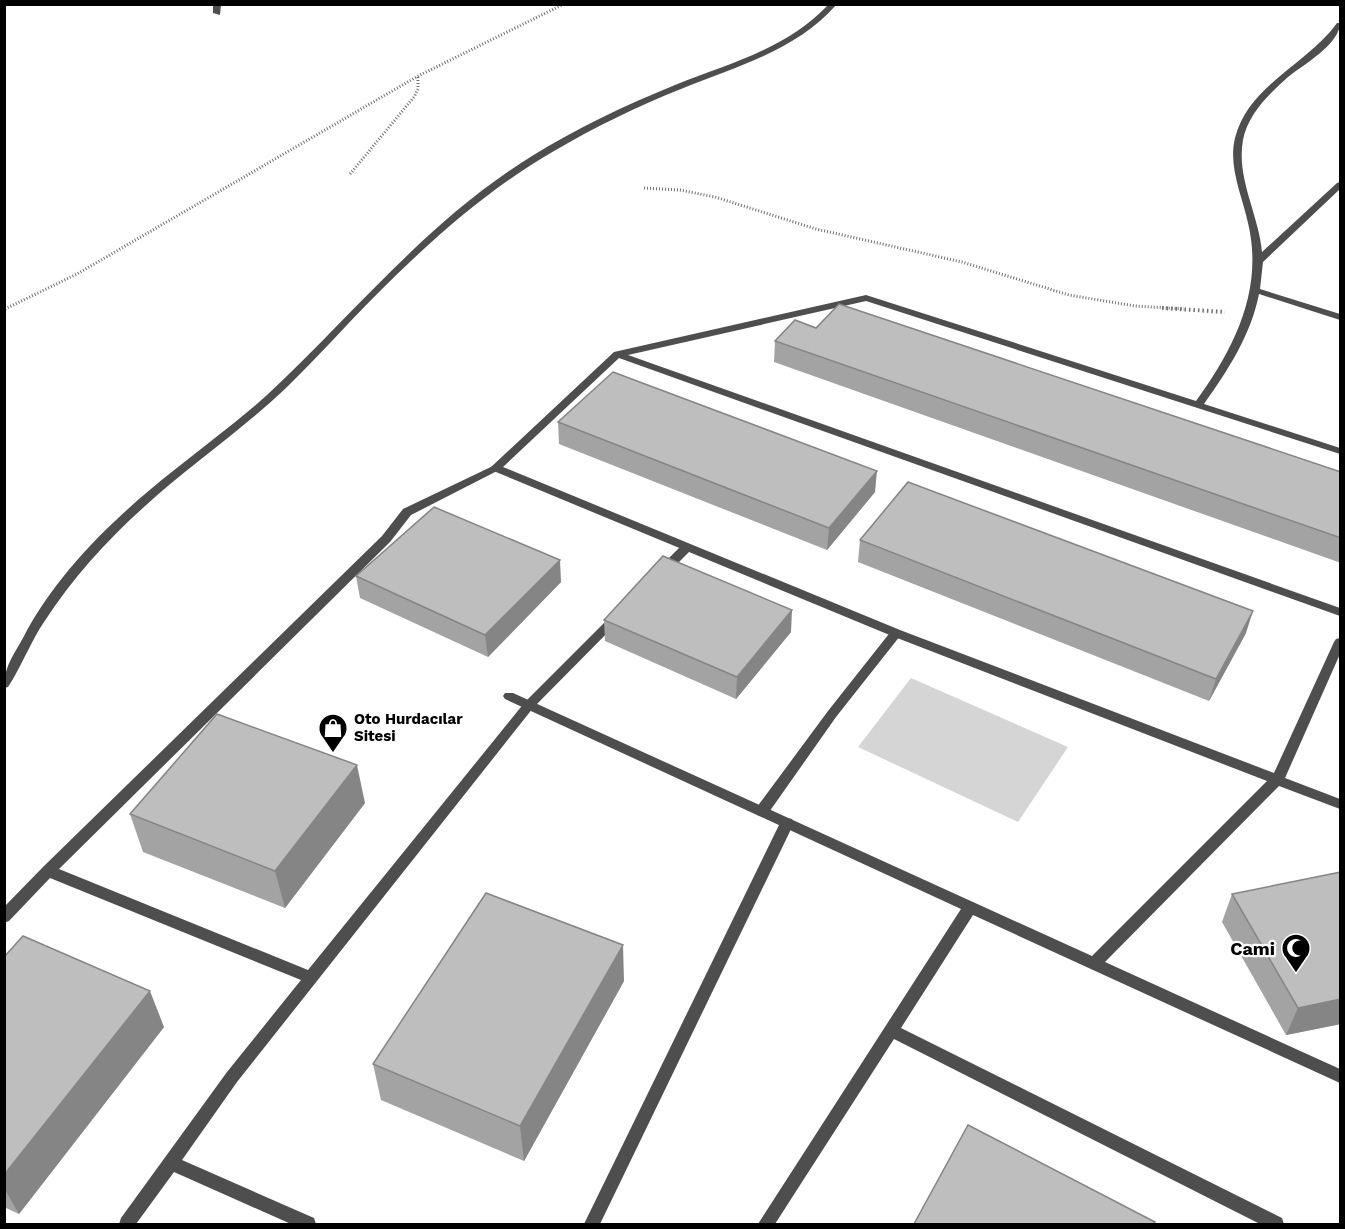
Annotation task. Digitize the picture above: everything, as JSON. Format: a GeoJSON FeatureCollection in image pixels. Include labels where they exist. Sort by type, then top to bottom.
{"type":"FeatureCollection","features":[{"type":"Feature","properties":{"kind":"street"},"geometry":{"type":"LineString","coordinates":[[4,684],[40,619],[71,577],[106,537],[157,490],[252,414],[316,348],[452,217],[505,177],[573,137],[650,99],[790,42],[815,25],[834,4]]}},
{"type":"Feature","properties":{"kind":"street"},"geometry":{"type":"LineString","coordinates":[[1198,405],[1223,372],[1240,342],[1251,313],[1255,290],[1258,261],[1252,216],[1238,174],[1239,137],[1245,123],[1263,98],[1281,79],[1322,47],[1341,26]]}},
{"type":"Feature","properties":{"kind":"street"},"geometry":{"type":"LineString","coordinates":[[1258,261],[1341,185]]}},
{"type":"Feature","properties":{"kind":"street"},"geometry":{"type":"LineString","coordinates":[[1255,290],[1341,317]]}},
{"type":"Feature","properties":{"kind":"street"},"geometry":{"type":"LineString","coordinates":[[4,917],[386,539],[407,512],[495,468],[618,354],[866,298],[1341,451]]}},
{"type":"Feature","properties":{"kind":"street"},"geometry":{"type":"LineString","coordinates":[[618,354],[1341,612]]}},
{"type":"Feature","properties":{"kind":"street"},"geometry":{"type":"LineString","coordinates":[[495,468],[896,633],[1341,804]]}},
{"type":"Feature","properties":{"kind":"street"},"geometry":{"type":"LineString","coordinates":[[654,580],[687,547]]}},
{"type":"Feature","properties":{"kind":"street"},"geometry":{"type":"LineString","coordinates":[[127,1224],[232,1077],[529,705],[629,605]]}},
{"type":"Feature","properties":{"kind":"street"},"geometry":{"type":"LineString","coordinates":[[762,811],[832,714],[896,633]]}},
{"type":"Feature","properties":{"kind":"street"},"geometry":{"type":"LineString","coordinates":[[1095,963],[1278,779],[1341,642]]}},
{"type":"Feature","properties":{"kind":"street"},"geometry":{"type":"LineString","coordinates":[[509,696],[1341,1076]]}},
{"type":"Feature","properties":{"kind":"street"},"geometry":{"type":"LineString","coordinates":[[592,1224],[787,823]]}},
{"type":"Feature","properties":{"kind":"street"},"geometry":{"type":"LineString","coordinates":[[48,871],[311,978]]}},
{"type":"Feature","properties":{"kind":"street"},"geometry":{"type":"LineString","coordinates":[[766,1224],[970,907]]}},
{"type":"Feature","properties":{"kind":"street"},"geometry":{"type":"LineString","coordinates":[[891,1030],[1276,1224]]}},
{"type":"Feature","properties":{"kind":"street"},"geometry":{"type":"LineString","coordinates":[[171,1163],[308,1224]]}},
{"type":"Feature","properties":{"kind":"path"},"geometry":{"type":"LineString","coordinates":[[4,310],[77,274],[418,76],[564,4]]}},
{"type":"Feature","properties":{"kind":"path"},"geometry":{"type":"LineString","coordinates":[[350,174],[414,97],[418,76]]}},
{"type":"Feature","properties":{"kind":"path"},"geometry":{"type":"LineString","coordinates":[[645,188],[680,190],[715,197],[816,229],[962,262],[1069,295],[1135,306],[1251,313]]}},
{"type":"Feature","properties":{"kind":"shaded area"},"geometry":{"type":"Polygon","coordinates":[[[911,678],[1068,747],[1018,822],[858,747],[911,678]]]}},
{"type":"Feature","properties":{"kind":"building"},"geometry":{"type":"Polygon","coordinates":[[[839,304],[1341,472],[1341,538],[775,341],[795,320],[816,328],[839,304]]]}},
{"type":"Feature","properties":{"kind":"building"},"geometry":{"type":"Polygon","coordinates":[[[613,372],[877,471],[829,528],[558,422],[613,372]]]}},
{"type":"Feature","properties":{"kind":"building"},"geometry":{"type":"Polygon","coordinates":[[[908,482],[1253,611],[1216,679],[860,540],[908,482]]]}},
{"type":"Feature","properties":{"kind":"building"},"geometry":{"type":"Polygon","coordinates":[[[434,507],[560,560],[485,635],[356,576],[434,507]]]}},
{"type":"Feature","properties":{"kind":"building"},"geometry":{"type":"Polygon","coordinates":[[[663,556],[792,610],[737,677],[604,620],[663,556]]]}},
{"type":"Feature","properties":{"kind":"building"},"geometry":{"type":"Polygon","coordinates":[[[217,714],[357,765],[275,871],[130,814],[217,714]]]}},
{"type":"Feature","properties":{"kind":"building","name":"Cami"},"geometry":{"type":"Polygon","coordinates":[[[1341,872],[1341,999],[1298,1008],[1232,894],[1341,872]]]}},
{"type":"Feature","properties":{"kind":"building"},"geometry":{"type":"Polygon","coordinates":[[[486,893],[623,945],[520,1126],[373,1064],[486,893]]]}},
{"type":"Feature","properties":{"kind":"building"},"geometry":{"type":"Polygon","coordinates":[[[23,936],[150,991],[4,1175],[4,957],[23,936]]]}},
{"type":"Feature","properties":{"kind":"building"},"geometry":{"type":"Polygon","coordinates":[[[968,1125],[1155,1222],[1153,1224],[914,1224],[968,1125]]]}},
{"type":"Feature","properties":{"kind":"place","name":"Oto Hurdacılar Sitesi"},"geometry":{"type":"Point","coordinates":[333,754]}},
{"type":"Feature","properties":{"kind":"place","name":"Cami"},"geometry":{"type":"Point","coordinates":[1296,974]}}]}
